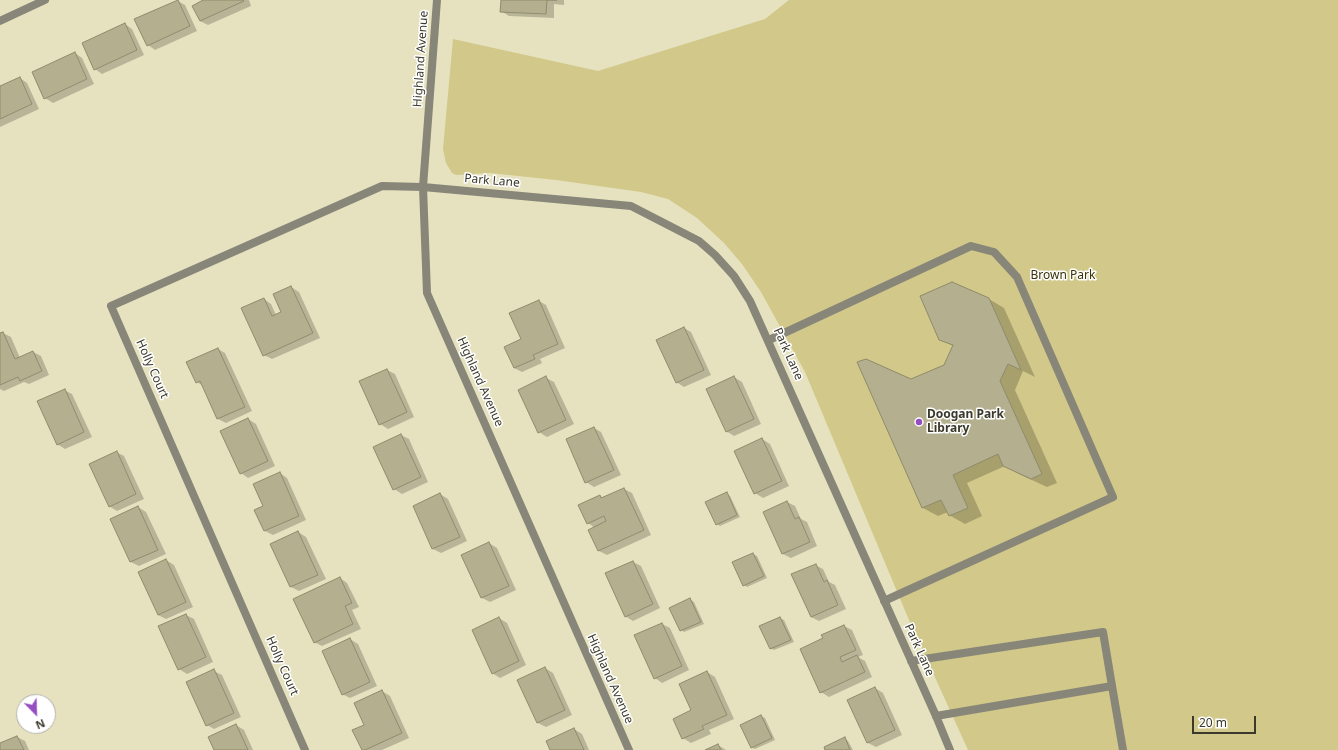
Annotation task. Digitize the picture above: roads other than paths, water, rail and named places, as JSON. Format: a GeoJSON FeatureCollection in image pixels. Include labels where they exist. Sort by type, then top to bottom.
{"type":"FeatureCollection","features":[{"type":"Feature","properties":{"kind":"street"},"geometry":{"type":"LineString","coordinates":[[0,20],[45,0]]}},
{"type":"Feature","properties":{"kind":"street","name":"Highland Avenue"},"geometry":{"type":"LineString","coordinates":[[437,0],[423,187],[427,293],[628,750]]}},
{"type":"Feature","properties":{"kind":"street","name":"Holly Court"},"geometry":{"type":"LineString","coordinates":[[305,750],[111,306],[382,186],[423,187]]}},
{"type":"Feature","properties":{"kind":"street","name":"Park Lane"},"geometry":{"type":"LineString","coordinates":[[423,187],[631,206],[699,241],[715,255],[734,276],[750,301],[769,340],[950,750]]}},
{"type":"Feature","properties":{"kind":"street"},"geometry":{"type":"LineString","coordinates":[[769,340],[971,246],[994,252],[1017,277],[1113,497],[884,601]]}},
{"type":"Feature","properties":{"kind":"street"},"geometry":{"type":"LineString","coordinates":[[911,661],[1103,632],[1123,750]]}},
{"type":"Feature","properties":{"kind":"street"},"geometry":{"type":"LineString","coordinates":[[936,716],[1112,686]]}},
{"type":"Feature","properties":{"kind":"place","name":"Doogan Park Library"},"geometry":{"type":"Point","coordinates":[919,422]}},
{"type":"Feature","properties":{"kind":"park label","name":"Brown Park"},"geometry":{"type":"Point","coordinates":[1063,276]}}]}
